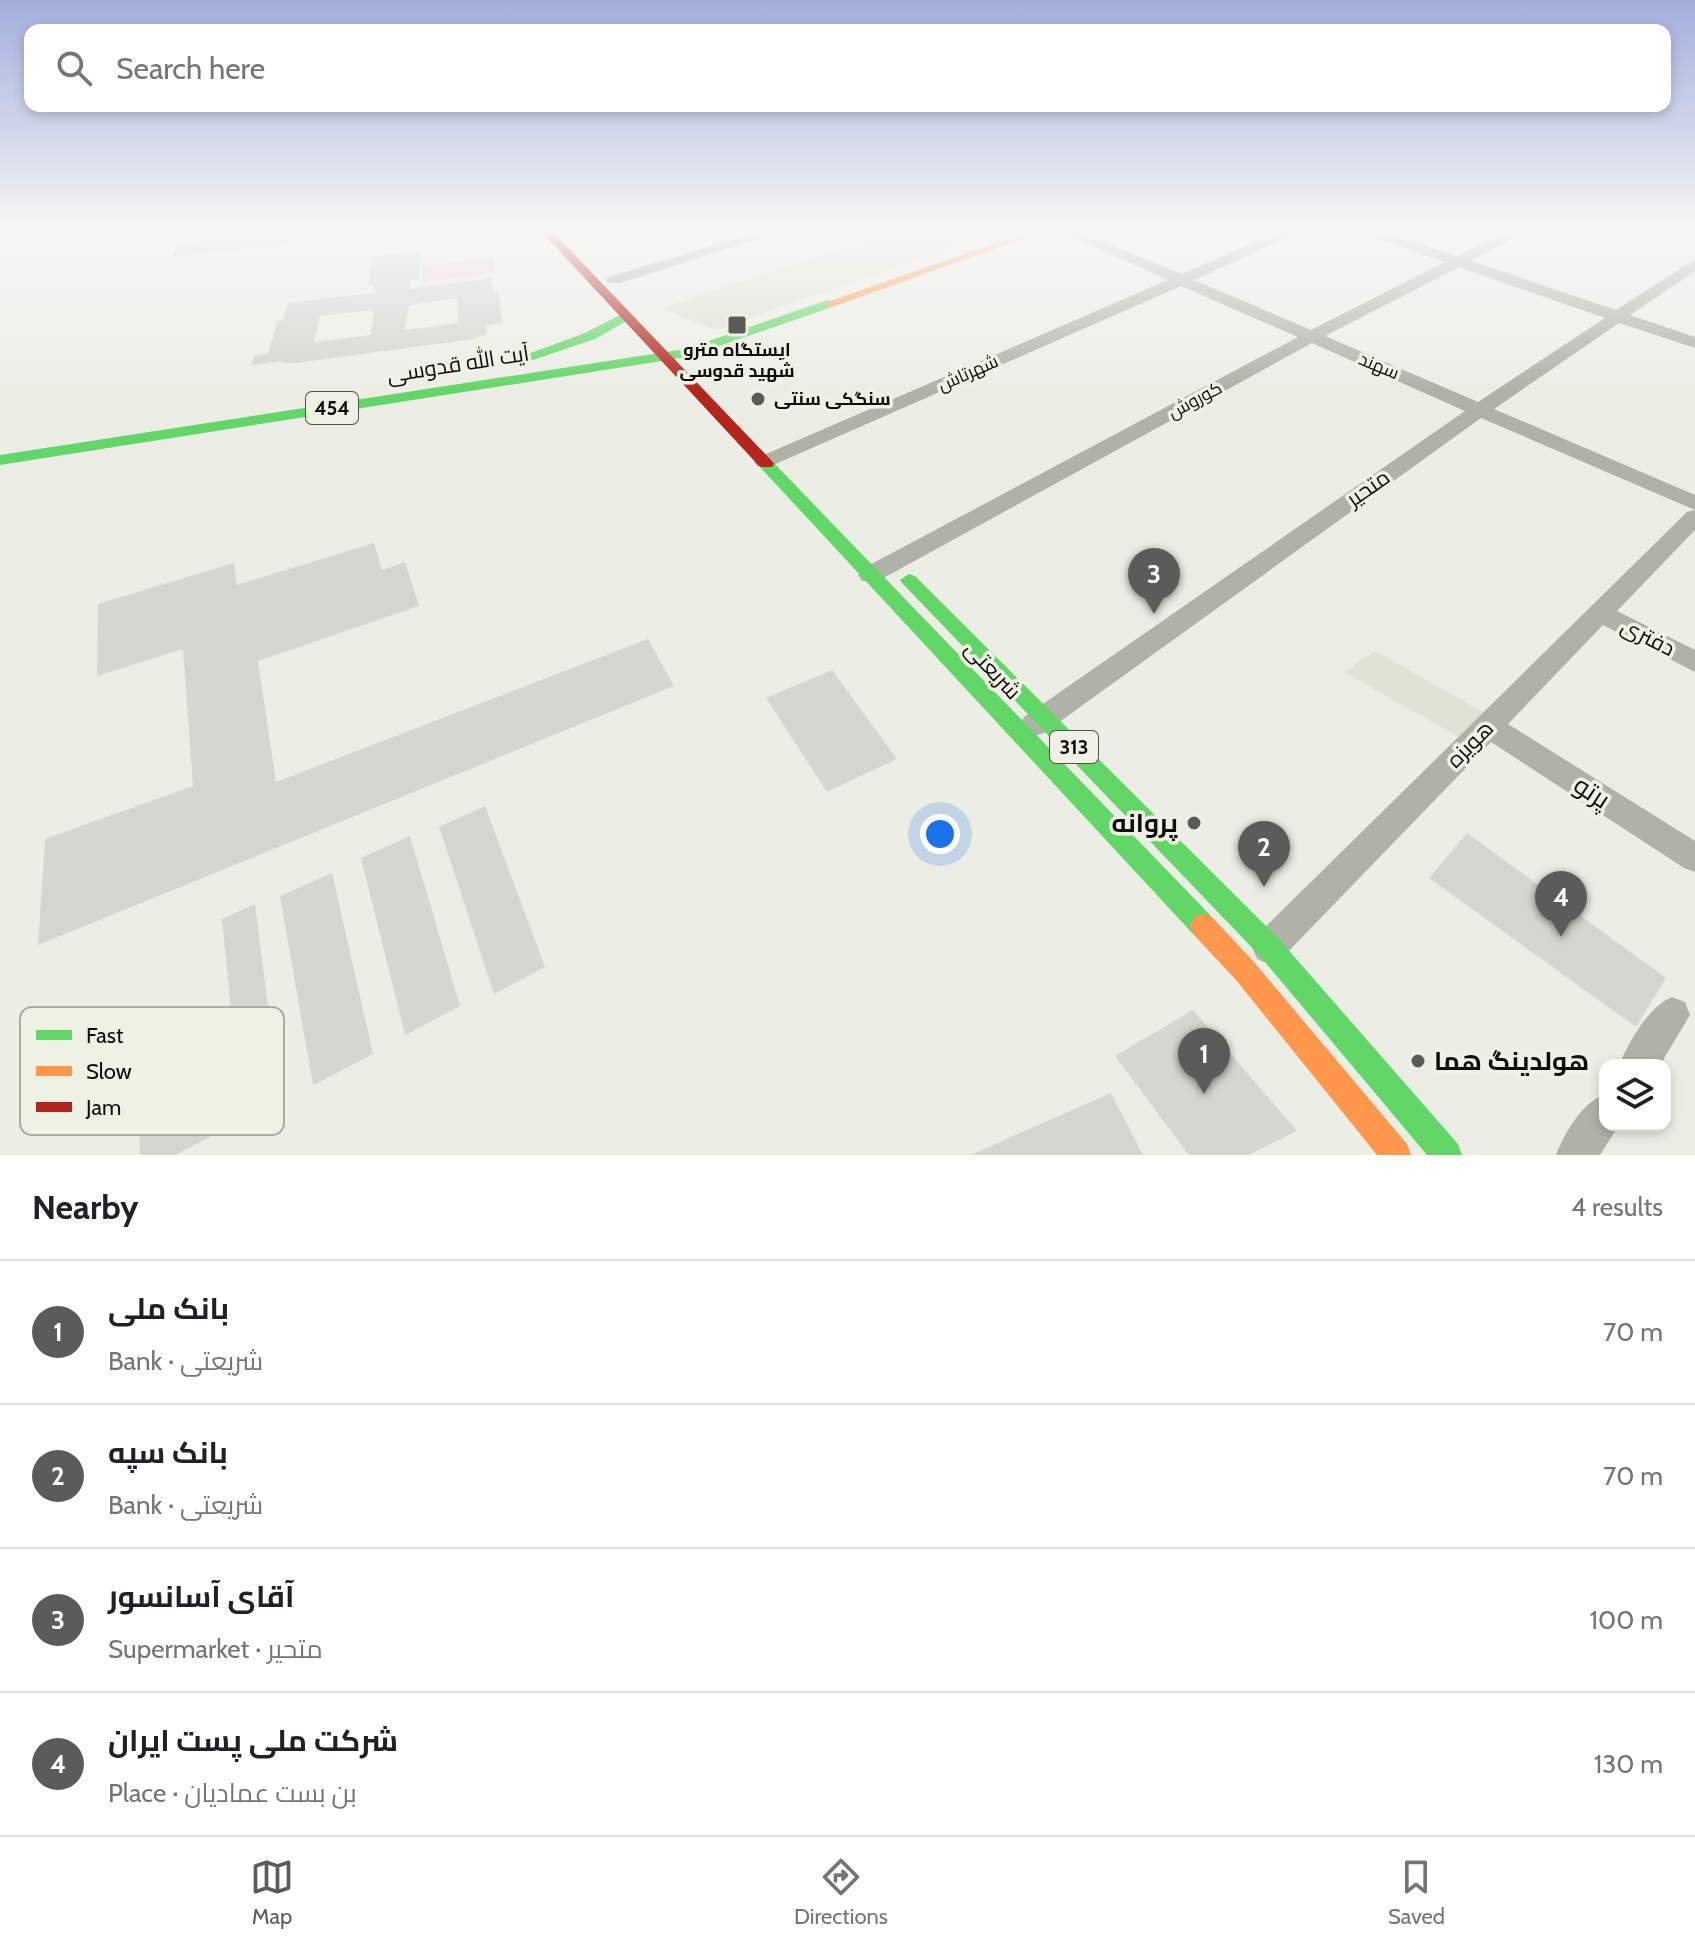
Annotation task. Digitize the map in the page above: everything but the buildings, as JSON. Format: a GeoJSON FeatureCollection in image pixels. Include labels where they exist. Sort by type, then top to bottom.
{"type":"FeatureCollection","features":[{"type":"Feature","properties":{"kind":"main road","name":"شریعتی"},"geometry":{"type":"LineString","coordinates":[[606,283],[626,316],[1245,971],[1396,1155]]}},
{"type":"Feature","properties":{"kind":"main road","name":"آیت الله قدوسی"},"geometry":{"type":"LineString","coordinates":[[0,460],[56,445],[480,371],[658,350],[687,353],[889,283]]}},
{"type":"Feature","properties":{"kind":"main road"},"geometry":{"type":"LineString","coordinates":[[480,371],[567,344],[626,316]]}},
{"type":"Feature","properties":{"kind":"main road","name":"آیت الله قدوسی"},"geometry":{"type":"LineString","coordinates":[[0,448],[56,445],[658,350]]}},
{"type":"Feature","properties":{"kind":"main road"},"geometry":{"type":"LineString","coordinates":[[687,353],[704,371]]}},
{"type":"Feature","properties":{"kind":"main road","name":"شریعتی"},"geometry":{"type":"LineString","coordinates":[[886,558],[1269,947],[1447,1155]]}},
{"type":"Feature","properties":{"kind":"main road","name":"هویزه"},"geometry":{"type":"LineString","coordinates":[[1245,971],[1269,947]]}},
{"type":"Feature","properties":{"kind":"street","name":"سهند"},"geometry":{"type":"LineString","coordinates":[[1176,283],[1311,337],[1695,503]]}},
{"type":"Feature","properties":{"kind":"street","name":"شهرتاش"},"geometry":{"type":"LineString","coordinates":[[764,462],[1176,283]]}},
{"type":"Feature","properties":{"kind":"street","name":"کوروش"},"geometry":{"type":"LineString","coordinates":[[870,575],[886,558],[1415,283]]}},
{"type":"Feature","properties":{"kind":"street"},"geometry":{"type":"LineString","coordinates":[[1521,283],[1695,343]]}},
{"type":"Feature","properties":{"kind":"street","name":"متحیر"},"geometry":{"type":"LineString","coordinates":[[1021,734],[1479,410],[1667,283]]}},
{"type":"Feature","properties":{"kind":"street","name":"هویزه"},"geometry":{"type":"LineString","coordinates":[[1269,947],[1695,517]]}},
{"type":"Feature","properties":{"kind":"street","name":"دفتری"},"geometry":{"type":"LineString","coordinates":[[1600,613],[1695,662]]}},
{"type":"Feature","properties":{"kind":"street","name":"پرتو"},"geometry":{"type":"LineString","coordinates":[[1489,726],[1695,858]]}},
{"type":"Feature","properties":{"kind":"street"},"geometry":{"type":"LineString","coordinates":[[1642,1059],[1672,1015]]}},
{"type":"Feature","properties":{"kind":"street"},"geometry":{"type":"LineString","coordinates":[[1576,1155],[1599,1122]]}},
{"type":"Feature","properties":{"kind":"shaded area"},"geometry":{"type":"Polygon","coordinates":[[[738,283],[850,283],[715,330],[662,308],[738,283]]]}},
{"type":"Feature","properties":{"kind":"shaded area"},"geometry":{"type":"Polygon","coordinates":[[[1375,651],[1495,719],[1471,744],[1344,672],[1375,651]]]}},
{"type":"Feature","properties":{"kind":"traffic: fast"},"geometry":{"type":"LineString","coordinates":[[0,460],[687,353],[828,304]]}},
{"type":"Feature","properties":{"kind":"traffic: fast"},"geometry":{"type":"LineString","coordinates":[[513,362],[590,336],[626,316]]}},
{"type":"Feature","properties":{"kind":"traffic: fast"},"geometry":{"type":"LineString","coordinates":[[766,464],[1203,926]]}},
{"type":"Feature","properties":{"kind":"traffic: fast"},"geometry":{"type":"LineString","coordinates":[[909,580],[1269,947],[1447,1155]]}},
{"type":"Feature","properties":{"kind":"traffic: slow"},"geometry":{"type":"LineString","coordinates":[[828,304],[889,283]]}},
{"type":"Feature","properties":{"kind":"traffic: slow"},"geometry":{"type":"LineString","coordinates":[[1203,926],[1245,971],[1396,1155]]}},
{"type":"Feature","properties":{"kind":"traffic: jam"},"geometry":{"type":"LineString","coordinates":[[595,283],[766,464]]}},
{"type":"Feature","properties":{"kind":"place","name":"ایستگاه مترو شهید قدوسی"},"geometry":{"type":"Point","coordinates":[737,325]}},
{"type":"Feature","properties":{"kind":"place","name":"سنگکی سنتی"},"geometry":{"type":"Point","coordinates":[758,399]}},
{"type":"Feature","properties":{"kind":"place","name":"آقای آسانسور"},"geometry":{"type":"Point","coordinates":[1154,614]}},
{"type":"Feature","properties":{"kind":"place","name":"پروانه"},"geometry":{"type":"Point","coordinates":[1194,823]}},
{"type":"Feature","properties":{"kind":"place","name":"بانک سپه"},"geometry":{"type":"Point","coordinates":[1264,887]}},
{"type":"Feature","properties":{"kind":"place","name":"شرکت ملی پست ایران"},"geometry":{"type":"Point","coordinates":[1561,937]}},
{"type":"Feature","properties":{"kind":"place","name":"هولدینگ هما"},"geometry":{"type":"Point","coordinates":[1418,1061]}},
{"type":"Feature","properties":{"kind":"place","name":"بانک ملی"},"geometry":{"type":"Point","coordinates":[1204,1094]}}]}
